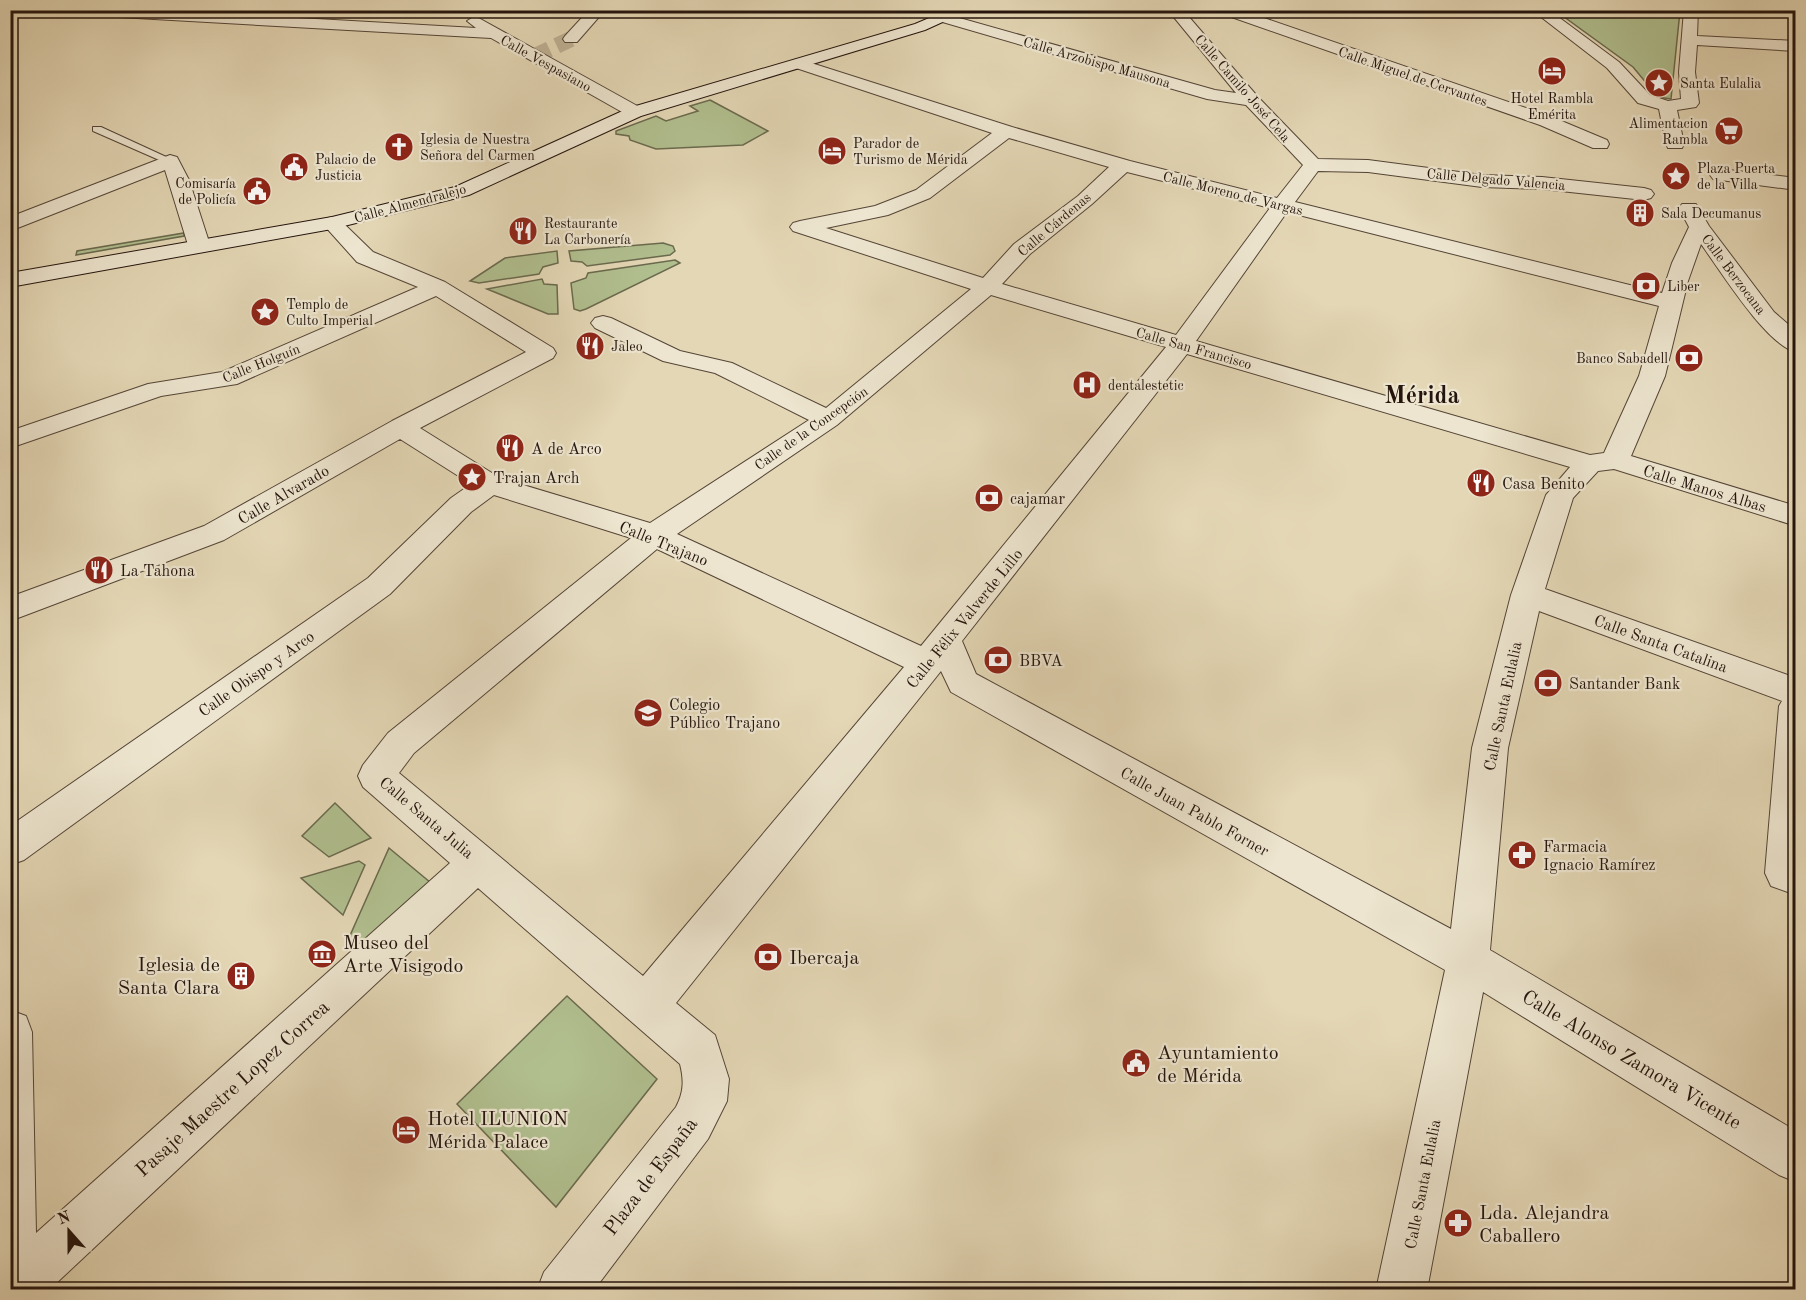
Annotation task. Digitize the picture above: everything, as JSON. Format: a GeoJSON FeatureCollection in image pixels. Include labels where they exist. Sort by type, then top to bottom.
{"type":"FeatureCollection","features":[{"type":"Feature","properties":{"kind":"street"},"geometry":{"type":"LineString","coordinates":[[65,10],[494,34]]}},
{"type":"Feature","properties":{"kind":"street"},"geometry":{"type":"LineString","coordinates":[[571,39],[598,10]]}},
{"type":"Feature","properties":{"kind":"street","name":"Calle Almendralejo"},"geometry":{"type":"LineString","coordinates":[[10,280],[199,245],[332,224],[462,191],[635,112],[799,64],[944,18],[962,10]]}},
{"type":"Feature","properties":{"kind":"street","name":"Calle Camilo José Cela"},"geometry":{"type":"LineString","coordinates":[[1175,10],[1252,101],[1312,165]]}},
{"type":"Feature","properties":{"kind":"street","name":"Calle Miguel de Cervantes"},"geometry":{"type":"LineString","coordinates":[[1225,10],[1535,118],[1600,144]]}},
{"type":"Feature","properties":{"kind":"street"},"geometry":{"type":"LineString","coordinates":[[1539,10],[1613,65],[1644,99],[1667,105],[1690,103],[1687,72],[1691,39],[1691,10]]}},
{"type":"Feature","properties":{"kind":"street","name":"Calle Vespasiano"},"geometry":{"type":"LineString","coordinates":[[469,13],[494,34],[635,112]]}},
{"type":"Feature","properties":{"kind":"street","name":"Calle Arzobispo Mausona"},"geometry":{"type":"LineString","coordinates":[[944,18],[1213,95],[1252,101]]}},
{"type":"Feature","properties":{"kind":"street"},"geometry":{"type":"LineString","coordinates":[[1691,39],[1796,46]]}},
{"type":"Feature","properties":{"kind":"street","name":"Calle Moreno de Vargas"},"geometry":{"type":"LineString","coordinates":[[799,64],[1006,131],[1123,165],[1671,302]]}},
{"type":"Feature","properties":{"kind":"street"},"geometry":{"type":"LineString","coordinates":[[1667,105],[1676,144]]}},
{"type":"Feature","properties":{"kind":"street","name":"Calle San Francisco"},"geometry":{"type":"LineString","coordinates":[[1006,131],[923,194],[881,211],[800,227],[987,287],[1602,462]]}},
{"type":"Feature","properties":{"kind":"street"},"geometry":{"type":"LineString","coordinates":[[10,225],[170,161],[179,180],[199,245]]}},
{"type":"Feature","properties":{"kind":"street","name":"Calle Cárdenas"},"geometry":{"type":"LineString","coordinates":[[987,287],[1022,249],[1084,200],[1123,165]]}},
{"type":"Feature","properties":{"kind":"street","name":"Calle Delgado Valencia"},"geometry":{"type":"LineString","coordinates":[[1312,165],[1368,166],[1482,181],[1542,183],[1644,194]]}},
{"type":"Feature","properties":{"kind":"street","name":"Calle Félix Valverde Lillo"},"geometry":{"type":"LineString","coordinates":[[646,1006],[937,652],[1182,344],[1280,205],[1312,165]]}},
{"type":"Feature","properties":{"kind":"street"},"geometry":{"type":"LineString","coordinates":[[1719,175],[1794,185]]}},
{"type":"Feature","properties":{"kind":"street","name":"Calle Santa Eulalia"},"geometry":{"type":"LineString","coordinates":[[1401,1290],[1468,960],[1490,748],[1527,595],[1560,495],[1602,462],[1652,375],[1671,302],[1692,239],[1694,217]]}},
{"type":"Feature","properties":{"kind":"street","name":"Calle Berzocana"},"geometry":{"type":"LineString","coordinates":[[1694,217],[1766,317],[1796,345]]}},
{"type":"Feature","properties":{"kind":"street"},"geometry":{"type":"LineString","coordinates":[[332,224],[365,257],[437,287]]}},
{"type":"Feature","properties":{"kind":"street","name":"Calle Alvarado"},"geometry":{"type":"LineString","coordinates":[[10,610],[214,533],[401,427],[544,353],[437,287]]}},
{"type":"Feature","properties":{"kind":"street","name":"Calle Holguín"},"geometry":{"type":"LineString","coordinates":[[10,440],[157,389],[228,379],[437,287]]}},
{"type":"Feature","properties":{"kind":"street","name":"Calle de la Concepción"},"geometry":{"type":"LineString","coordinates":[[654,535],[828,419],[987,287]]}},
{"type":"Feature","properties":{"kind":"street"},"geometry":{"type":"LineString","coordinates":[[1766,317],[1796,320]]}},
{"type":"Feature","properties":{"kind":"street"},"geometry":{"type":"LineString","coordinates":[[603,323],[672,356],[723,368],[828,419]]}},
{"type":"Feature","properties":{"kind":"street","name":"Calle Trajano"},"geometry":{"type":"LineString","coordinates":[[401,427],[490,484],[654,535],[937,652]]}},
{"type":"Feature","properties":{"kind":"street","name":"Calle Manos Albas"},"geometry":{"type":"LineString","coordinates":[[1602,462],[1796,516]]}},
{"type":"Feature","properties":{"kind":"street","name":"Calle Obispo y Arco"},"geometry":{"type":"LineString","coordinates":[[10,848],[379,586],[461,505],[490,484]]}},
{"type":"Feature","properties":{"kind":"street","name":"Calle Santa Julia"},"geometry":{"type":"LineString","coordinates":[[646,1006],[376,776],[401,742],[654,535]]}},
{"type":"Feature","properties":{"kind":"street","name":"Calle Santa Catalina"},"geometry":{"type":"LineString","coordinates":[[1527,595],[1796,692]]}},
{"type":"Feature","properties":{"kind":"street","name":"Calle Juan Pablo Forner"},"geometry":{"type":"LineString","coordinates":[[937,652],[963,683],[1468,960]]}},
{"type":"Feature","properties":{"kind":"street"},"geometry":{"type":"LineString","coordinates":[[1796,706],[1785,873],[1796,877]]}},
{"type":"Feature","properties":{"kind":"street","name":"Pasaje Maestre Lopez Correa"},"geometry":{"type":"LineString","coordinates":[[11,1289],[479,862]]}},
{"type":"Feature","properties":{"kind":"street","name":"Calle Alonso Zamora Vicente"},"geometry":{"type":"LineString","coordinates":[[1468,960],[1796,1158]]}},
{"type":"Feature","properties":{"kind":"street","name":"Plaza de España"},"geometry":{"type":"LineString","coordinates":[[562,1290],[692,1123],[704,1101],[706,1079],[699,1051],[646,1006]]}},
{"type":"Feature","properties":{"kind":"street"},"geometry":{"type":"LineString","coordinates":[[10,1032],[11,1289]]}},
{"type":"Feature","properties":{"kind":"lane"},"geometry":{"type":"LineString","coordinates":[[98,129],[170,161]]}},
{"type":"Feature","properties":{"kind":"green space"},"geometry":{"type":"Polygon","coordinates":[[[1556,11],[1680,11],[1671,99],[1658,97],[1633,67],[1556,11]]]}},
{"type":"Feature","properties":{"kind":"green space"},"geometry":{"type":"Polygon","coordinates":[[[710,100],[768,131],[743,145],[656,149],[630,140],[629,136],[616,134],[616,131],[656,116],[666,121],[698,111],[690,106],[710,100]]]}},
{"type":"Feature","properties":{"kind":"green space"},"geometry":{"type":"Polygon","coordinates":[[[184,233],[184,236],[76,255],[77,251],[184,233]]]}},
{"type":"Feature","properties":{"kind":"green space"},"geometry":{"type":"Polygon","coordinates":[[[663,243],[673,246],[675,251],[670,255],[587,266],[582,262],[571,261],[569,251],[663,243]]]}},
{"type":"Feature","properties":{"kind":"green space"},"geometry":{"type":"Polygon","coordinates":[[[557,251],[558,263],[543,267],[539,274],[479,283],[470,281],[505,258],[557,251]]]}},
{"type":"Feature","properties":{"kind":"green space"},"geometry":{"type":"Polygon","coordinates":[[[675,260],[680,263],[586,309],[580,311],[574,309],[571,283],[586,278],[588,273],[675,260]]]}},
{"type":"Feature","properties":{"kind":"green space"},"geometry":{"type":"Polygon","coordinates":[[[542,279],[544,284],[557,285],[558,314],[548,314],[487,289],[542,279]]]}},
{"type":"Feature","properties":{"kind":"green space"},"geometry":{"type":"Polygon","coordinates":[[[335,803],[371,838],[329,857],[302,836],[335,803]]]}},
{"type":"Feature","properties":{"kind":"green space"},"geometry":{"type":"Polygon","coordinates":[[[389,848],[431,883],[354,950],[348,940],[389,848]]]}},
{"type":"Feature","properties":{"kind":"green space"},"geometry":{"type":"Polygon","coordinates":[[[359,861],[365,865],[343,915],[301,878],[359,861]]]}},
{"type":"Feature","properties":{"kind":"green space"},"geometry":{"type":"Polygon","coordinates":[[[567,996],[657,1079],[556,1207],[457,1104],[567,996]]]}},
{"type":"Feature","properties":{"kind":"tunnel"},"geometry":{"type":"LineString","coordinates":[[535,56],[571,39]]}},
{"type":"Feature","properties":{"kind":"place","name":"Hotel Rambla Emérita"},"geometry":{"type":"Point","coordinates":[1552,71]}},
{"type":"Feature","properties":{"kind":"place","name":"Santa Eulalia"},"geometry":{"type":"Point","coordinates":[1659,83]}},
{"type":"Feature","properties":{"kind":"place","name":"Alimentacion Rambla"},"geometry":{"type":"Point","coordinates":[1729,131]}},
{"type":"Feature","properties":{"kind":"place","name":"Iglesia de Nuestra Señora del Carmen"},"geometry":{"type":"Point","coordinates":[399,147]}},
{"type":"Feature","properties":{"kind":"place","name":"Parador de Turismo de Mérida"},"geometry":{"type":"Point","coordinates":[832,151]}},
{"type":"Feature","properties":{"kind":"place","name":"Palacio de Justicia"},"geometry":{"type":"Point","coordinates":[294,167]}},
{"type":"Feature","properties":{"kind":"place","name":"Plaza Puerta de la Villa"},"geometry":{"type":"Point","coordinates":[1676,176]}},
{"type":"Feature","properties":{"kind":"place","name":"Comisaría de Policía"},"geometry":{"type":"Point","coordinates":[257,191]}},
{"type":"Feature","properties":{"kind":"place","name":"Sala Decumanus"},"geometry":{"type":"Point","coordinates":[1640,213]}},
{"type":"Feature","properties":{"kind":"place","name":"Restaurante La Carbonería"},"geometry":{"type":"Point","coordinates":[523,231]}},
{"type":"Feature","properties":{"kind":"place","name":"Liber"},"geometry":{"type":"Point","coordinates":[1646,286]}},
{"type":"Feature","properties":{"kind":"place","name":"Templo de Culto Imperial"},"geometry":{"type":"Point","coordinates":[265,312]}},
{"type":"Feature","properties":{"kind":"place","name":"Jaleo"},"geometry":{"type":"Point","coordinates":[590,346]}},
{"type":"Feature","properties":{"kind":"place","name":"Banco Sabadell"},"geometry":{"type":"Point","coordinates":[1689,358]}},
{"type":"Feature","properties":{"kind":"place","name":"dentalestetic"},"geometry":{"type":"Point","coordinates":[1087,385]}},
{"type":"Feature","properties":{"kind":"place","name":"A de Arco"},"geometry":{"type":"Point","coordinates":[510,448]}},
{"type":"Feature","properties":{"kind":"place","name":"Trajan Arch"},"geometry":{"type":"Point","coordinates":[472,477]}},
{"type":"Feature","properties":{"kind":"place","name":"Casa Benito"},"geometry":{"type":"Point","coordinates":[1481,483]}},
{"type":"Feature","properties":{"kind":"place","name":"cajamar"},"geometry":{"type":"Point","coordinates":[989,498]}},
{"type":"Feature","properties":{"kind":"place","name":"La Tahona"},"geometry":{"type":"Point","coordinates":[99,570]}},
{"type":"Feature","properties":{"kind":"place","name":"BBVA"},"geometry":{"type":"Point","coordinates":[998,660]}},
{"type":"Feature","properties":{"kind":"place","name":"Santander Bank"},"geometry":{"type":"Point","coordinates":[1548,683]}},
{"type":"Feature","properties":{"kind":"place","name":"Colegio Público Trajano"},"geometry":{"type":"Point","coordinates":[648,713]}},
{"type":"Feature","properties":{"kind":"place","name":"Farmacia Ignacio Ramírez"},"geometry":{"type":"Point","coordinates":[1522,855]}},
{"type":"Feature","properties":{"kind":"place","name":"Museo del Arte Visigodo"},"geometry":{"type":"Point","coordinates":[322,954]}},
{"type":"Feature","properties":{"kind":"place","name":"Ibercaja"},"geometry":{"type":"Point","coordinates":[768,957]}},
{"type":"Feature","properties":{"kind":"place","name":"Iglesia de Santa Clara"},"geometry":{"type":"Point","coordinates":[241,976]}},
{"type":"Feature","properties":{"kind":"place","name":"Ayuntamiento de Mérida"},"geometry":{"type":"Point","coordinates":[1136,1063]}},
{"type":"Feature","properties":{"kind":"place","name":"Hotel ILUNION Mérida Palace"},"geometry":{"type":"Point","coordinates":[406,1130]}},
{"type":"Feature","properties":{"kind":"place","name":"Lda. Alejandra Caballero"},"geometry":{"type":"Point","coordinates":[1458,1223]}},
{"type":"Feature","properties":{"kind":"district","name":"Mérida"},"geometry":{"type":"Point","coordinates":[1422,395]}}]}
